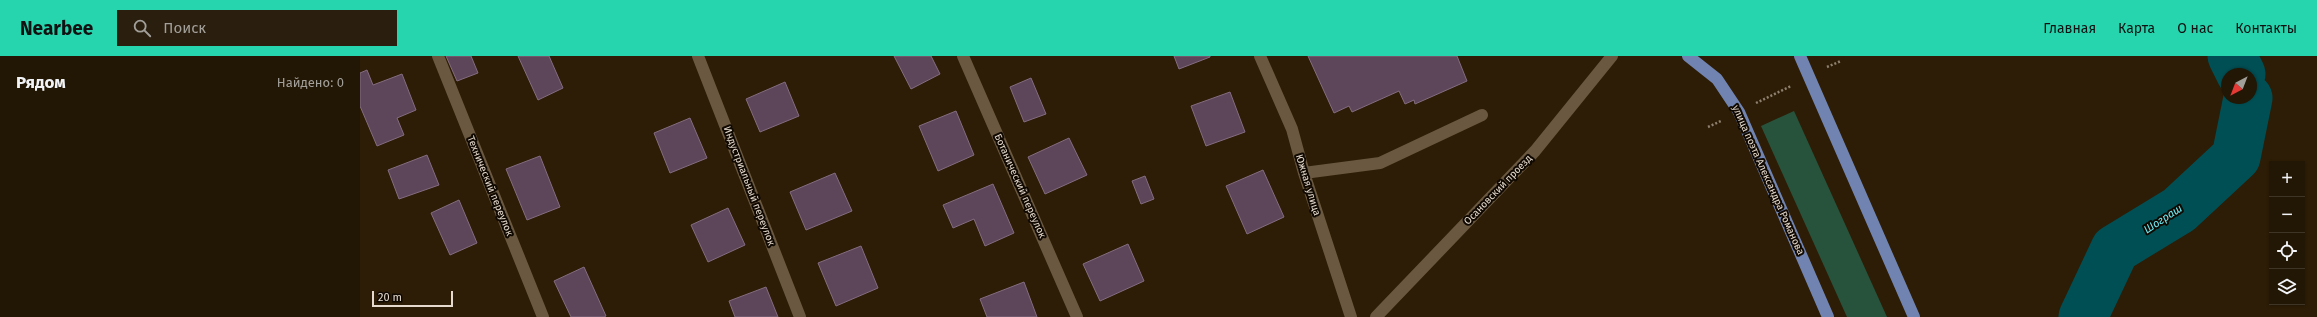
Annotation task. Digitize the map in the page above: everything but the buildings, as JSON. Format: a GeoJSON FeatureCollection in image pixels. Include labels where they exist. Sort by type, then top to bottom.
{"type":"FeatureCollection","features":[{"type":"Feature","properties":{"kind":"main road","name":"улица поэта Александра Романова"},"geometry":{"type":"LineString","coordinates":[[1688,56],[1717,79],[1739,112],[1828,317]]}},
{"type":"Feature","properties":{"kind":"main road"},"geometry":{"type":"LineString","coordinates":[[1800,56],[1914,317]]}},
{"type":"Feature","properties":{"kind":"street","name":"Технический переулок"},"geometry":{"type":"LineString","coordinates":[[438,56],[543,317]]}},
{"type":"Feature","properties":{"kind":"street","name":"Индустриальный переулок"},"geometry":{"type":"LineString","coordinates":[[698,56],[800,317]]}},
{"type":"Feature","properties":{"kind":"street","name":"Ботанический переулок"},"geometry":{"type":"LineString","coordinates":[[963,56],[1077,317]]}},
{"type":"Feature","properties":{"kind":"street","name":"Южная улица"},"geometry":{"type":"LineString","coordinates":[[1260,56],[1292,129],[1304,173],[1351,317]]}},
{"type":"Feature","properties":{"kind":"street","name":"Осановский проезд"},"geometry":{"type":"LineString","coordinates":[[1376,317],[1535,151],[1612,56]]}},
{"type":"Feature","properties":{"kind":"street"},"geometry":{"type":"LineString","coordinates":[[1304,173],[1380,163],[1482,115]]}},
{"type":"Feature","properties":{"kind":"path"},"geometry":{"type":"LineString","coordinates":[[1708,127],[1841,60]]}},
{"type":"Feature","properties":{"kind":"green space"},"geometry":{"type":"Polygon","coordinates":[[[1794,111],[1887,317],[1847,317],[1761,126],[1794,111]]]}},
{"type":"Feature","properties":{"kind":"waterway","name":"Шограш"},"geometry":{"type":"LineString","coordinates":[[2232,56],[2238,68]]}},
{"type":"Feature","properties":{"kind":"waterway","name":"Шограш"},"geometry":{"type":"LineString","coordinates":[[2083,317],[2115,249],[2179,210],[2236,157],[2247,104]]}}]}
